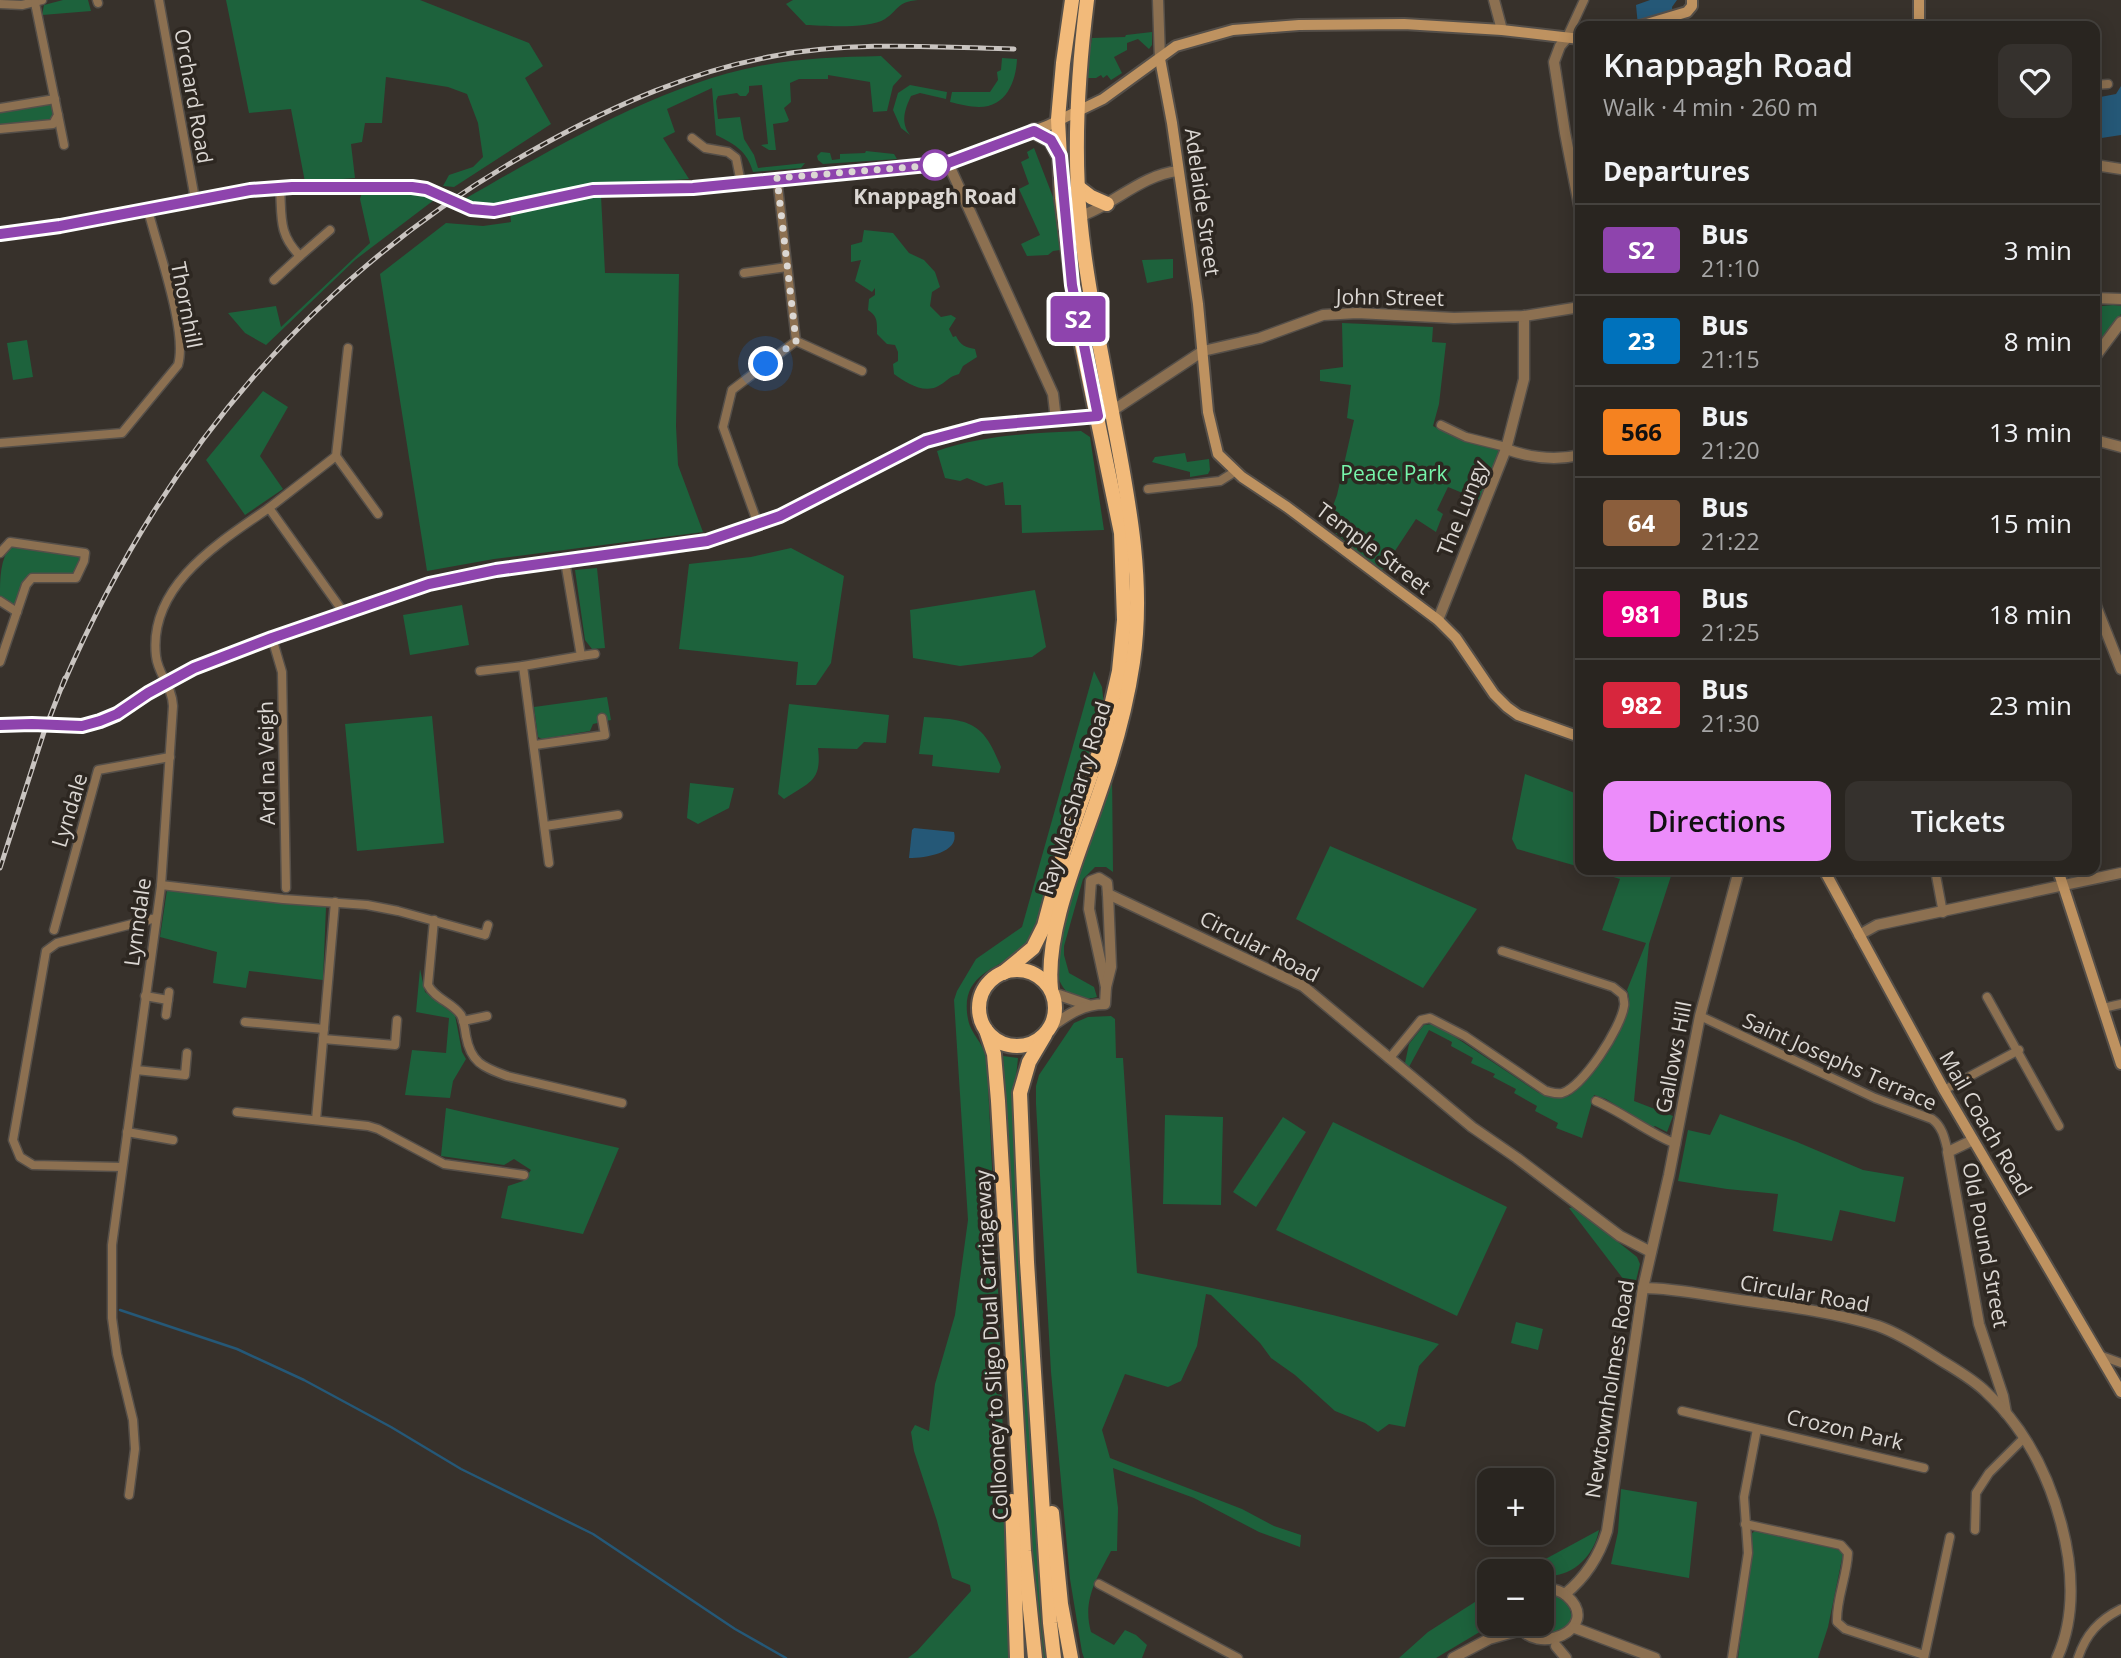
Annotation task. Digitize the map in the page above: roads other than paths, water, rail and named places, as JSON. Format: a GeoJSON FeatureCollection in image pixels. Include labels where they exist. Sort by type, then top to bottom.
{"type":"FeatureCollection","features":[{"type":"Feature","properties":{"kind":"highway","name":"Ray MacSharry Road"},"geometry":{"type":"LineString","coordinates":[[1003,973],[1033,948],[1044,926],[1064,851],[1103,741],[1119,671],[1124,620],[1121,533],[1079,326],[1065,220],[1058,119],[1072,0]]}},
{"type":"Feature","properties":{"kind":"highway","name":"Ray MacSharry Road"},"geometry":{"type":"LineString","coordinates":[[1052,991],[1049,967],[1053,940],[1072,870],[1114,751],[1133,660],[1136,566],[1132,516],[1080,216],[1077,84],[1087,0]]}},
{"type":"Feature","properties":{"kind":"highway"},"geometry":{"type":"LineString","coordinates":[[1034,131],[1051,140],[1060,156]]}},
{"type":"Feature","properties":{"kind":"highway"},"geometry":{"type":"LineString","coordinates":[[1078,187],[1107,204]]}},
{"type":"Feature","properties":{"kind":"highway"},"geometry":{"type":"LineString","coordinates":[[1024,970],[1044,980],[1052,991],[1055,1015],[1048,1030],[1026,1046],[1014,1047],[993,1038],[981,1020],[980,998],[985,987],[1003,973],[1024,970]]}},
{"type":"Feature","properties":{"kind":"highway","name":"Collooney to Sligo Dual Carriageway"},"geometry":{"type":"LineString","coordinates":[[986,1030],[995,1066],[1024,1551],[1035,1658]]}},
{"type":"Feature","properties":{"kind":"highway","name":"Collooney to Sligo Dual Carriageway"},"geometry":{"type":"LineString","coordinates":[[1048,1030],[1029,1062],[1020,1093],[1049,1610],[1054,1658]]}},
{"type":"Feature","properties":{"kind":"highway"},"geometry":{"type":"LineString","coordinates":[[1033,1341],[1044,1412],[1061,1604],[1071,1658]]}},
{"type":"Feature","properties":{"kind":"highway"},"geometry":{"type":"LineString","coordinates":[[1013,1356],[1011,1427],[1017,1658]]}},
{"type":"Feature","properties":{"kind":"main road"},"geometry":{"type":"LineString","coordinates":[[1657,21],[1687,12],[1692,6],[1692,0]]}},
{"type":"Feature","properties":{"kind":"main road"},"geometry":{"type":"LineString","coordinates":[[1919,0],[1919,21]]}},
{"type":"Feature","properties":{"kind":"main road"},"geometry":{"type":"LineString","coordinates":[[0,234],[60,226],[250,190],[412,187],[426,189],[482,212],[593,190],[663,189],[948,163],[1077,112],[1102,99],[1175,46],[1233,30],[1351,23],[1404,24],[1502,30],[1575,39]]}},
{"type":"Feature","properties":{"kind":"main road","name":"Adelaide Street"},"geometry":{"type":"LineString","coordinates":[[1160,59],[1203,351]]}},
{"type":"Feature","properties":{"kind":"main road","name":"Temple Street"},"geometry":{"type":"LineString","coordinates":[[1203,351],[1214,446],[1222,459],[1438,620],[1456,638],[1494,694],[1507,708],[1518,715],[1575,735]]}},
{"type":"Feature","properties":{"kind":"main road","name":"Mail Coach Road"},"geometry":{"type":"LineString","coordinates":[[1827,875],[1944,1090],[2121,1392]]}},
{"type":"Feature","properties":{"kind":"main road"},"geometry":{"type":"LineString","coordinates":[[2060,875],[2121,1064]]}},
{"type":"Feature","properties":{"kind":"street","name":"Orchard Road"},"geometry":{"type":"LineString","coordinates":[[159,0],[195,199]]}},
{"type":"Feature","properties":{"kind":"street"},"geometry":{"type":"LineString","coordinates":[[1158,0],[1160,59]]}},
{"type":"Feature","properties":{"kind":"street"},"geometry":{"type":"LineString","coordinates":[[1494,0],[1502,30]]}},
{"type":"Feature","properties":{"kind":"street"},"geometry":{"type":"LineString","coordinates":[[1575,184],[1554,62],[1584,0]]}},
{"type":"Feature","properties":{"kind":"street"},"geometry":{"type":"LineString","coordinates":[[2,3],[22,5],[39,1],[64,145]]}},
{"type":"Feature","properties":{"kind":"street"},"geometry":{"type":"LineString","coordinates":[[2100,85],[2108,84]]}},
{"type":"Feature","properties":{"kind":"street"},"geometry":{"type":"LineString","coordinates":[[0,108],[55,99]]}},
{"type":"Feature","properties":{"kind":"street"},"geometry":{"type":"LineString","coordinates":[[0,129],[53,124],[58,115]]}},
{"type":"Feature","properties":{"kind":"street"},"geometry":{"type":"LineString","coordinates":[[692,138],[705,148],[728,152],[736,158],[741,183]]}},
{"type":"Feature","properties":{"kind":"street"},"geometry":{"type":"LineString","coordinates":[[948,163],[1054,394],[1060,420]]}},
{"type":"Feature","properties":{"kind":"street"},"geometry":{"type":"LineString","coordinates":[[2100,166],[2121,169]]}},
{"type":"Feature","properties":{"kind":"street"},"geometry":{"type":"LineString","coordinates":[[1065,220],[1107,204],[1152,178],[1178,171]]}},
{"type":"Feature","properties":{"kind":"street"},"geometry":{"type":"LineString","coordinates":[[777,178],[796,341]]}},
{"type":"Feature","properties":{"kind":"street"},"geometry":{"type":"LineString","coordinates":[[280,188],[284,237],[300,256]]}},
{"type":"Feature","properties":{"kind":"street","name":"Thornhill"},"geometry":{"type":"LineString","coordinates":[[0,443],[122,433],[178,365],[182,352],[174,310],[148,210]]}},
{"type":"Feature","properties":{"kind":"street"},"geometry":{"type":"LineString","coordinates":[[274,280],[330,230]]}},
{"type":"Feature","properties":{"kind":"street"},"geometry":{"type":"LineString","coordinates":[[744,273],[787,267]]}},
{"type":"Feature","properties":{"kind":"street"},"geometry":{"type":"LineString","coordinates":[[2100,298],[2121,299]]}},
{"type":"Feature","properties":{"kind":"street","name":"John Street"},"geometry":{"type":"LineString","coordinates":[[1203,351],[1261,338],[1310,318],[1333,314],[1454,318],[1524,316],[1575,308]]}},
{"type":"Feature","properties":{"kind":"street","name":"The Lungy"},"geometry":{"type":"LineString","coordinates":[[1438,620],[1506,448],[1524,379],[1524,316]]}},
{"type":"Feature","properties":{"kind":"street"},"geometry":{"type":"LineString","coordinates":[[2100,350],[2121,322]]}},
{"type":"Feature","properties":{"kind":"street"},"geometry":{"type":"LineString","coordinates":[[758,524],[723,427],[732,390],[796,341]]}},
{"type":"Feature","properties":{"kind":"street"},"geometry":{"type":"LineString","coordinates":[[796,341],[862,371]]}},
{"type":"Feature","properties":{"kind":"street"},"geometry":{"type":"LineString","coordinates":[[348,348],[336,456],[377,514]]}},
{"type":"Feature","properties":{"kind":"street"},"geometry":{"type":"LineString","coordinates":[[0,725],[82,726],[117,714],[166,682],[194,668],[272,638],[443,580],[707,541],[780,516],[926,441],[982,426],[1098,416],[1112,411],[1203,351]]}},
{"type":"Feature","properties":{"kind":"street"},"geometry":{"type":"LineString","coordinates":[[1441,425],[1466,437],[1525,456],[1545,459],[1575,456]]}},
{"type":"Feature","properties":{"kind":"street"},"geometry":{"type":"LineString","coordinates":[[2100,441],[2121,447]]}},
{"type":"Feature","properties":{"kind":"street","name":"Lynndale"},"geometry":{"type":"LineString","coordinates":[[129,1495],[135,1449],[133,1420],[117,1354],[112,1318],[112,1245],[161,885],[173,706],[172,692],[159,669],[156,641],[162,613],[182,576],[195,563],[336,456]]}},
{"type":"Feature","properties":{"kind":"street"},"geometry":{"type":"LineString","coordinates":[[1148,489],[1220,481],[1236,471]]}},
{"type":"Feature","properties":{"kind":"street"},"geometry":{"type":"LineString","coordinates":[[269,508],[344,613]]}},
{"type":"Feature","properties":{"kind":"street"},"geometry":{"type":"LineString","coordinates":[[0,553],[10,542],[85,553],[76,578],[32,578],[26,585],[0,662]]}},
{"type":"Feature","properties":{"kind":"street"},"geometry":{"type":"LineString","coordinates":[[565,561],[581,656]]}},
{"type":"Feature","properties":{"kind":"street"},"geometry":{"type":"LineString","coordinates":[[0,601],[18,612]]}},
{"type":"Feature","properties":{"kind":"street"},"geometry":{"type":"LineString","coordinates":[[2100,616],[2121,669]]}},
{"type":"Feature","properties":{"kind":"street","name":"Ard na Veigh"},"geometry":{"type":"LineString","coordinates":[[272,638],[282,673],[286,888]]}},
{"type":"Feature","properties":{"kind":"street"},"geometry":{"type":"LineString","coordinates":[[480,671],[595,654]]}},
{"type":"Feature","properties":{"kind":"street"},"geometry":{"type":"LineString","coordinates":[[523,666],[549,863]]}},
{"type":"Feature","properties":{"kind":"street"},"geometry":{"type":"LineString","coordinates":[[535,745],[604,735],[602,718]]}},
{"type":"Feature","properties":{"kind":"street","name":"Lyndale"},"geometry":{"type":"LineString","coordinates":[[54,930],[98,770],[170,757]]}},
{"type":"Feature","properties":{"kind":"street"},"geometry":{"type":"LineString","coordinates":[[545,825],[618,815]]}},
{"type":"Feature","properties":{"kind":"street"},"geometry":{"type":"LineString","coordinates":[[1859,935],[1877,926],[2121,873]]}},
{"type":"Feature","properties":{"kind":"street","name":"Gallows Hill"},"geometry":{"type":"LineString","coordinates":[[1651,1252],[1676,1144],[1700,1016],[1738,875]]}},
{"type":"Feature","properties":{"kind":"street"},"geometry":{"type":"LineString","coordinates":[[1936,875],[1943,913]]}},
{"type":"Feature","properties":{"kind":"street","name":"Circular Road"},"geometry":{"type":"LineString","coordinates":[[1106,987],[1089,909],[1091,881],[1099,878],[1105,880],[1109,887],[1108,894],[1303,986],[1472,1127],[1620,1236],[1651,1252]]}},
{"type":"Feature","properties":{"kind":"street"},"geometry":{"type":"LineString","coordinates":[[161,885],[283,899],[367,905],[485,935],[488,925]]}},
{"type":"Feature","properties":{"kind":"street"},"geometry":{"type":"LineString","coordinates":[[1052,991],[1088,1005],[1105,1004],[1111,967],[1108,894]]}},
{"type":"Feature","properties":{"kind":"street"},"geometry":{"type":"LineString","coordinates":[[316,1120],[335,902]]}},
{"type":"Feature","properties":{"kind":"street"},"geometry":{"type":"LineString","coordinates":[[122,1167],[33,1165],[16,1152],[13,1133],[46,951],[57,943],[156,919]]}},
{"type":"Feature","properties":{"kind":"street"},"geometry":{"type":"LineString","coordinates":[[434,920],[428,985],[432,992],[457,1011],[463,1021],[473,1058],[491,1070],[520,1079],[622,1102]]}},
{"type":"Feature","properties":{"kind":"street"},"geometry":{"type":"LineString","coordinates":[[1389,1059],[1421,1020],[1430,1018],[1465,1036],[1546,1091],[1565,1091],[1591,1070],[1605,1048],[1624,1007],[1623,995],[1613,987],[1502,951]]}},
{"type":"Feature","properties":{"kind":"street"},"geometry":{"type":"LineString","coordinates":[[145,996],[168,996],[166,1016]]}},
{"type":"Feature","properties":{"kind":"street"},"geometry":{"type":"LineString","coordinates":[[1987,996],[2059,1126]]}},
{"type":"Feature","properties":{"kind":"street"},"geometry":{"type":"LineString","coordinates":[[2103,1008],[2121,1003]]}},
{"type":"Feature","properties":{"kind":"street"},"geometry":{"type":"LineString","coordinates":[[1048,1030],[1088,1005]]}},
{"type":"Feature","properties":{"kind":"street"},"geometry":{"type":"LineString","coordinates":[[463,1021],[487,1016]]}},
{"type":"Feature","properties":{"kind":"street","name":"Saint Josephs Terrace"},"geometry":{"type":"LineString","coordinates":[[1700,1016],[1874,1098],[1932,1119],[1944,1134],[1948,1152]]}},
{"type":"Feature","properties":{"kind":"street"},"geometry":{"type":"LineString","coordinates":[[245,1022],[395,1045],[397,1020]]}},
{"type":"Feature","properties":{"kind":"street"},"geometry":{"type":"LineString","coordinates":[[1944,1090],[2019,1050]]}},
{"type":"Feature","properties":{"kind":"street"},"geometry":{"type":"LineString","coordinates":[[136,1070],[185,1075],[187,1053]]}},
{"type":"Feature","properties":{"kind":"street"},"geometry":{"type":"LineString","coordinates":[[1596,1101],[1676,1144]]}},
{"type":"Feature","properties":{"kind":"street"},"geometry":{"type":"LineString","coordinates":[[237,1112],[379,1129],[444,1164],[524,1175]]}},
{"type":"Feature","properties":{"kind":"street"},"geometry":{"type":"LineString","coordinates":[[127,1132],[173,1140]]}},
{"type":"Feature","properties":{"kind":"street","name":"Old Pound Street"},"geometry":{"type":"LineString","coordinates":[[1973,1140],[1948,1152],[1979,1324],[2006,1413]]}},
{"type":"Feature","properties":{"kind":"street","name":"Newtownholmes Road"},"geometry":{"type":"LineString","coordinates":[[1565,1594],[1593,1564],[1607,1531],[1643,1288],[1651,1252]]}},
{"type":"Feature","properties":{"kind":"street","name":"Circular Road"},"geometry":{"type":"LineString","coordinates":[[1643,1288],[1791,1308],[1881,1327],[1912,1341],[1985,1391],[2006,1413],[2024,1438],[2041,1465],[2054,1496],[2065,1537],[2071,1614],[2066,1639],[2057,1658]]}},
{"type":"Feature","properties":{"kind":"street"},"geometry":{"type":"LineString","coordinates":[[2099,1355],[2121,1363]]}},
{"type":"Feature","properties":{"kind":"street","name":"Crozon Park"},"geometry":{"type":"LineString","coordinates":[[1682,1411],[1924,1468]]}},
{"type":"Feature","properties":{"kind":"street","name":"Crozon Park"},"geometry":{"type":"LineString","coordinates":[[1732,1658],[1748,1553],[1744,1497],[1757,1429]]}},
{"type":"Feature","properties":{"kind":"street"},"geometry":{"type":"LineString","coordinates":[[1975,1530],[1976,1493],[1989,1474],[2024,1438]]}},
{"type":"Feature","properties":{"kind":"street"},"geometry":{"type":"LineString","coordinates":[[1745,1524],[1841,1545],[1848,1553],[1848,1563],[1836,1612],[1837,1622],[1845,1629],[1924,1657],[1950,1537]]}},
{"type":"Feature","properties":{"kind":"street"},"geometry":{"type":"LineString","coordinates":[[1099,1584],[1238,1658]]}},
{"type":"Feature","properties":{"kind":"street"},"geometry":{"type":"LineString","coordinates":[[1524,1636],[1539,1646],[1556,1646],[1568,1639],[1575,1628],[1576,1609],[1565,1594],[1554,1590]]}},
{"type":"Feature","properties":{"kind":"street"},"geometry":{"type":"LineString","coordinates":[[2078,1658],[2091,1630],[2121,1609]]}},
{"type":"Feature","properties":{"kind":"street"},"geometry":{"type":"LineString","coordinates":[[1575,1628],[1655,1658]]}},
{"type":"Feature","properties":{"kind":"street"},"geometry":{"type":"LineString","coordinates":[[1453,1658],[1497,1636]]}},
{"type":"Feature","properties":{"kind":"street"},"geometry":{"type":"LineString","coordinates":[[1556,1646],[1566,1658]]}},
{"type":"Feature","properties":{"kind":"water"},"geometry":{"type":"Polygon","coordinates":[[[1650,0],[1677,0],[1672,7],[1674,21],[1638,21],[1636,5],[1650,0]]]}},
{"type":"Feature","properties":{"kind":"water"},"geometry":{"type":"Polygon","coordinates":[[[2121,86],[2121,135],[2100,138],[2100,97],[2116,94],[2121,86]]]}},
{"type":"Feature","properties":{"kind":"water"},"geometry":{"type":"Polygon","coordinates":[[[914,828],[954,832],[952,845],[940,853],[909,858],[914,828]]]}},
{"type":"Feature","properties":{"kind":"waterway"},"geometry":{"type":"LineString","coordinates":[[120,1310],[237,1349],[304,1380],[461,1469],[593,1534],[735,1629],[786,1658]]}},
{"type":"Feature","properties":{"kind":"railway"},"geometry":{"type":"LineString","coordinates":[[62,687],[102,601],[148,520],[199,445],[256,374],[319,308],[388,248],[463,193],[544,144],[599,115],[684,80],[744,62],[834,48],[924,46],[1014,49]]}},
{"type":"Feature","properties":{"kind":"railway"},"geometry":{"type":"LineString","coordinates":[[0,868],[44,732],[65,678]]}},
{"type":"Feature","properties":{"kind":"place","name":"Knappagh Road"},"geometry":{"type":"Point","coordinates":[935,165]}},
{"type":"Feature","properties":{"kind":"park label","name":"Peace Park"},"geometry":{"type":"Point","coordinates":[1394,473]}}]}
